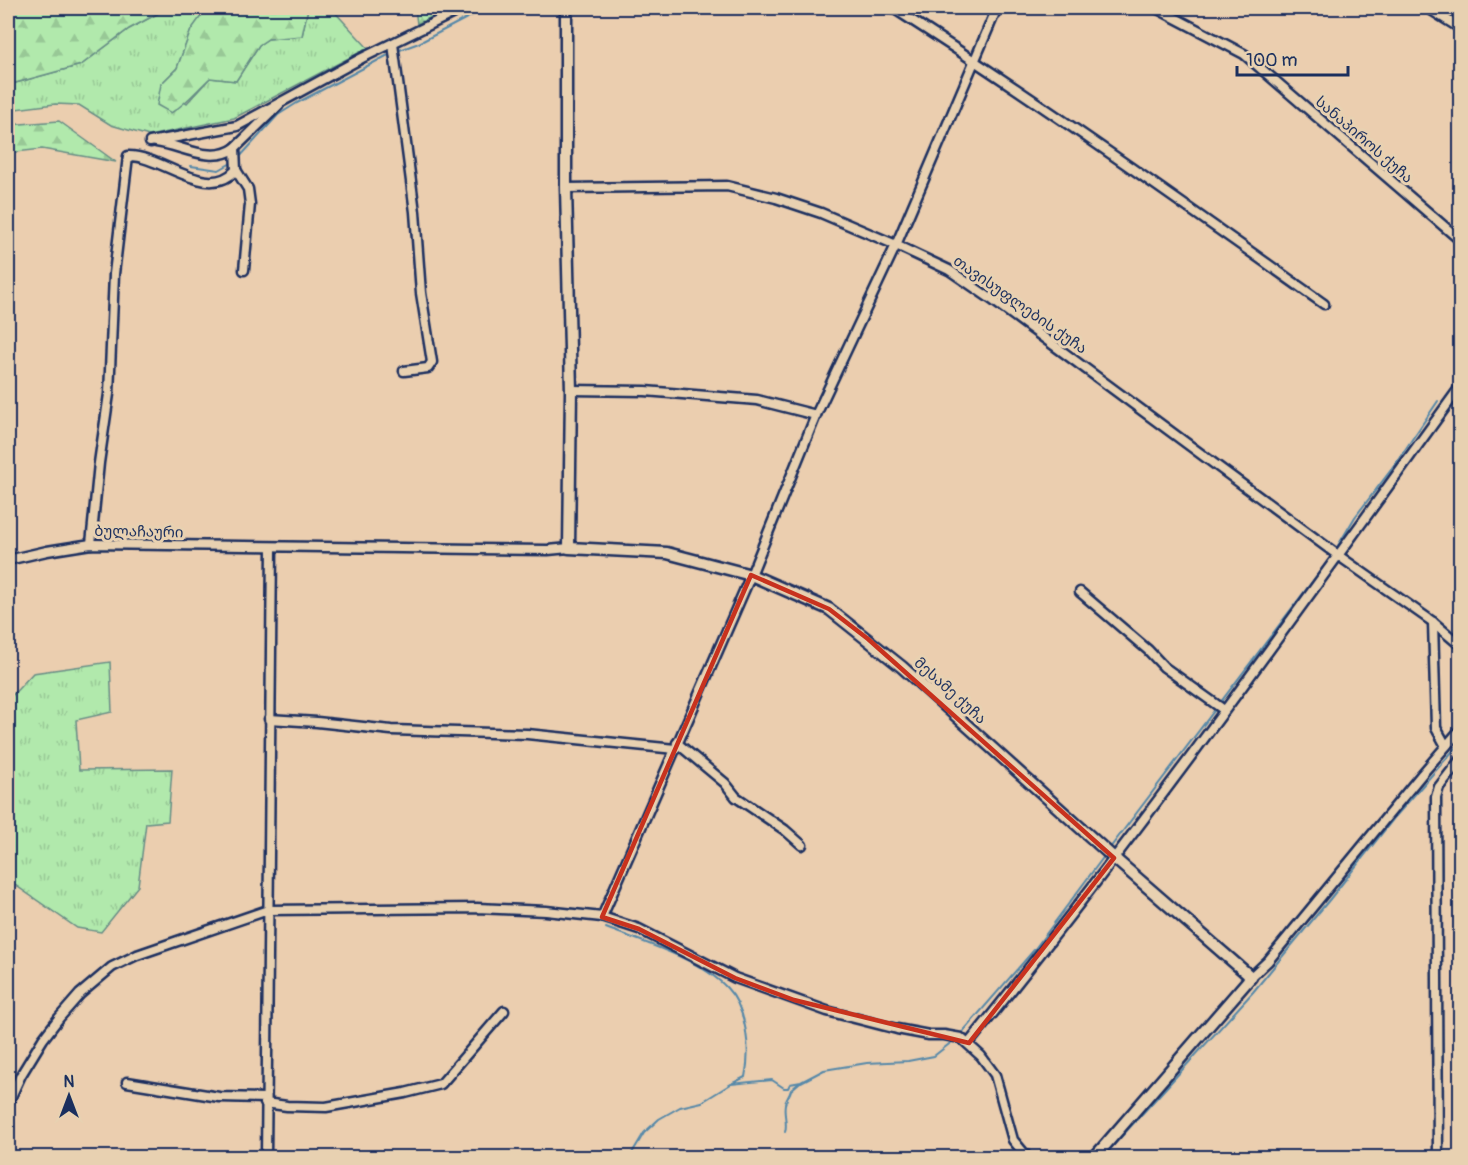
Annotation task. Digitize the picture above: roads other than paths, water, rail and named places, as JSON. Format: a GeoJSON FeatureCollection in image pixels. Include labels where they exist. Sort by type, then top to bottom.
{"type":"FeatureCollection","features":[{"type":"Feature","properties":{"kind":"street"},"geometry":{"type":"LineString","coordinates":[[279,105],[227,154],[215,156],[150,142],[237,126],[362,58],[464,8]]}},
{"type":"Feature","properties":{"kind":"street"},"geometry":{"type":"LineString","coordinates":[[566,8],[566,188],[571,390],[569,548]]}},
{"type":"Feature","properties":{"kind":"street"},"geometry":{"type":"LineString","coordinates":[[893,8],[975,60],[1102,147],[1324,304]]}},
{"type":"Feature","properties":{"kind":"street"},"geometry":{"type":"LineString","coordinates":[[602,917],[751,575],[816,414],[896,244],[997,8]]}},
{"type":"Feature","properties":{"kind":"street","name":"სანაპიროს ქუჩა"},"geometry":{"type":"LineString","coordinates":[[1156,8],[1244,54],[1461,240]]}},
{"type":"Feature","properties":{"kind":"street"},"geometry":{"type":"LineString","coordinates":[[1428,8],[1461,28]]}},
{"type":"Feature","properties":{"kind":"street"},"geometry":{"type":"LineString","coordinates":[[393,44],[415,212],[421,293],[432,362],[428,368],[404,371]]}},
{"type":"Feature","properties":{"kind":"street"},"geometry":{"type":"LineString","coordinates":[[235,148],[236,170],[248,189],[250,204],[244,270]]}},
{"type":"Feature","properties":{"kind":"street"},"geometry":{"type":"LineString","coordinates":[[91,544],[109,394],[114,274],[128,156],[146,158],[202,181],[225,178],[236,170]]}},
{"type":"Feature","properties":{"kind":"street","name":"თავისუფლების ქუჩა"},"geometry":{"type":"LineString","coordinates":[[566,188],[727,186],[776,198],[821,213],[896,244],[949,270],[1339,556],[1433,622],[1461,645]]}},
{"type":"Feature","properties":{"kind":"street"},"geometry":{"type":"LineString","coordinates":[[969,1043],[1017,985],[1114,858],[1339,556],[1461,387]]}},
{"type":"Feature","properties":{"kind":"street"},"geometry":{"type":"LineString","coordinates":[[571,390],[645,391],[757,400],[816,414]]}},
{"type":"Feature","properties":{"kind":"street","name":"ბულაჩაური"},"geometry":{"type":"LineString","coordinates":[[8,560],[91,544],[548,550],[569,548]]}},
{"type":"Feature","properties":{"kind":"street"},"geometry":{"type":"LineString","coordinates":[[266,1158],[272,547]]}},
{"type":"Feature","properties":{"kind":"street","name":"მესამე ქუჩა"},"geometry":{"type":"LineString","coordinates":[[569,548],[667,553],[751,575],[829,609],[902,667],[1114,858],[1251,977]]}},
{"type":"Feature","properties":{"kind":"street"},"geometry":{"type":"LineString","coordinates":[[1080,592],[1148,650],[1164,667],[1224,710]]}},
{"type":"Feature","properties":{"kind":"street"},"geometry":{"type":"LineString","coordinates":[[1433,622],[1436,728],[1446,746]]}},
{"type":"Feature","properties":{"kind":"street"},"geometry":{"type":"LineString","coordinates":[[269,720],[316,722],[391,730],[527,734],[676,746],[724,783],[736,797],[755,808],[802,845]]}},
{"type":"Feature","properties":{"kind":"street"},"geometry":{"type":"LineString","coordinates":[[1094,1158],[1251,977],[1268,961],[1461,730]]}},
{"type":"Feature","properties":{"kind":"street"},"geometry":{"type":"LineString","coordinates":[[1438,1158],[1436,797],[1439,787],[1461,760]]}},
{"type":"Feature","properties":{"kind":"street"},"geometry":{"type":"LineString","coordinates":[[8,1103],[27,1066],[59,1018],[80,994],[112,967],[137,955],[268,910],[477,908],[546,910],[602,917],[639,929],[735,978],[827,1011],[897,1029],[929,1035],[954,1036],[969,1043],[995,1075],[1013,1140],[1028,1158]]}},
{"type":"Feature","properties":{"kind":"street"},"geometry":{"type":"LineString","coordinates":[[127,1082],[219,1097],[265,1100],[287,1107],[326,1107],[405,1093],[441,1084],[504,1011]]}},
{"type":"Feature","properties":{"kind":"waterway"},"geometry":{"type":"LineString","coordinates":[[397,51],[419,43],[486,8]]}},
{"type":"Feature","properties":{"kind":"waterway"},"geometry":{"type":"LineString","coordinates":[[238,159],[278,115],[392,53]]}},
{"type":"Feature","properties":{"kind":"waterway"},"geometry":{"type":"LineString","coordinates":[[191,166],[219,170],[233,162]]}},
{"type":"Feature","properties":{"kind":"waterway"},"geometry":{"type":"LineString","coordinates":[[1336,549],[1355,517],[1394,466],[1438,401]]}},
{"type":"Feature","properties":{"kind":"waterway"},"geometry":{"type":"LineString","coordinates":[[1110,848],[1333,554]]}},
{"type":"Feature","properties":{"kind":"waterway"},"geometry":{"type":"LineString","coordinates":[[1102,1158],[1253,992],[1395,817],[1460,743]]}},
{"type":"Feature","properties":{"kind":"waterway"},"geometry":{"type":"LineString","coordinates":[[960,1035],[1034,950],[1105,855]]}},
{"type":"Feature","properties":{"kind":"waterway"},"geometry":{"type":"LineString","coordinates":[[606,928],[687,960],[702,968],[727,988],[734,997],[743,1018],[748,1055],[745,1077],[733,1083]]}},
{"type":"Feature","properties":{"kind":"waterway"},"geometry":{"type":"LineString","coordinates":[[629,1158],[644,1133],[659,1119],[680,1107],[702,1102],[731,1084],[772,1080],[788,1088],[790,1084],[801,1082],[824,1070],[934,1056],[953,1041]]}},
{"type":"Feature","properties":{"kind":"waterway"},"geometry":{"type":"LineString","coordinates":[[785,1132],[786,1102],[791,1090],[799,1083]]}}]}
